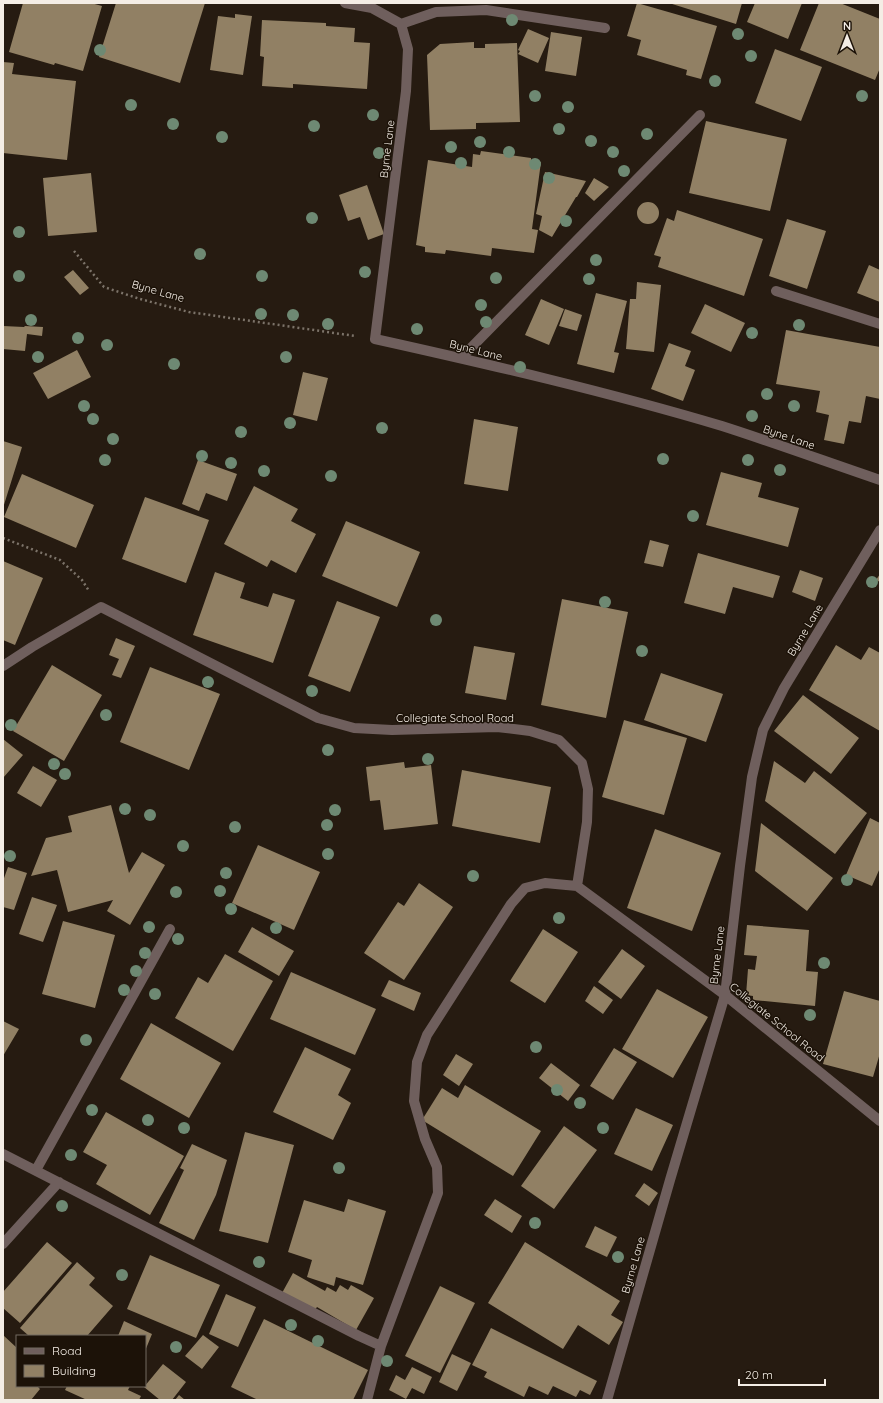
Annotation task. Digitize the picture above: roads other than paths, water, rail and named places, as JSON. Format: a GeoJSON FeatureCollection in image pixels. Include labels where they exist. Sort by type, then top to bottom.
{"type":"FeatureCollection","features":[{"type":"Feature","properties":{"kind":"street"},"geometry":{"type":"LineString","coordinates":[[345,3],[372,8],[401,24],[436,12],[486,10],[605,28]]}},
{"type":"Feature","properties":{"kind":"street","name":"Byrne Lane"},"geometry":{"type":"LineString","coordinates":[[375,339],[406,91],[408,50],[401,24]]}},
{"type":"Feature","properties":{"kind":"street"},"geometry":{"type":"LineString","coordinates":[[461,358],[700,115]]}},
{"type":"Feature","properties":{"kind":"street"},"geometry":{"type":"LineString","coordinates":[[776,291],[880,324]]}},
{"type":"Feature","properties":{"kind":"street","name":"Byne Lane"},"geometry":{"type":"LineString","coordinates":[[375,339],[461,358],[630,400],[723,427],[880,480]]}},
{"type":"Feature","properties":{"kind":"street","name":"Byrne Lane"},"geometry":{"type":"LineString","coordinates":[[607,1400],[725,995],[751,785],[763,730],[784,688],[880,530]]}},
{"type":"Feature","properties":{"kind":"street","name":"Collegiate School Road"},"geometry":{"type":"LineString","coordinates":[[3,666],[32,647],[101,607],[318,718],[354,728],[392,730],[497,727],[530,731],[560,740],[582,763],[588,789],[587,822],[577,886],[725,995],[880,1121]]}},
{"type":"Feature","properties":{"kind":"street"},"geometry":{"type":"LineString","coordinates":[[367,1400],[381,1346],[438,1193],[437,1167],[425,1139],[414,1101],[417,1062],[427,1035],[511,904],[526,888],[545,883],[577,886]]}},
{"type":"Feature","properties":{"kind":"street"},"geometry":{"type":"LineString","coordinates":[[36,1170],[170,929]]}},
{"type":"Feature","properties":{"kind":"street"},"geometry":{"type":"LineString","coordinates":[[3,1154],[381,1346]]}},
{"type":"Feature","properties":{"kind":"street"},"geometry":{"type":"LineString","coordinates":[[3,1244],[59,1182]]}}]}
